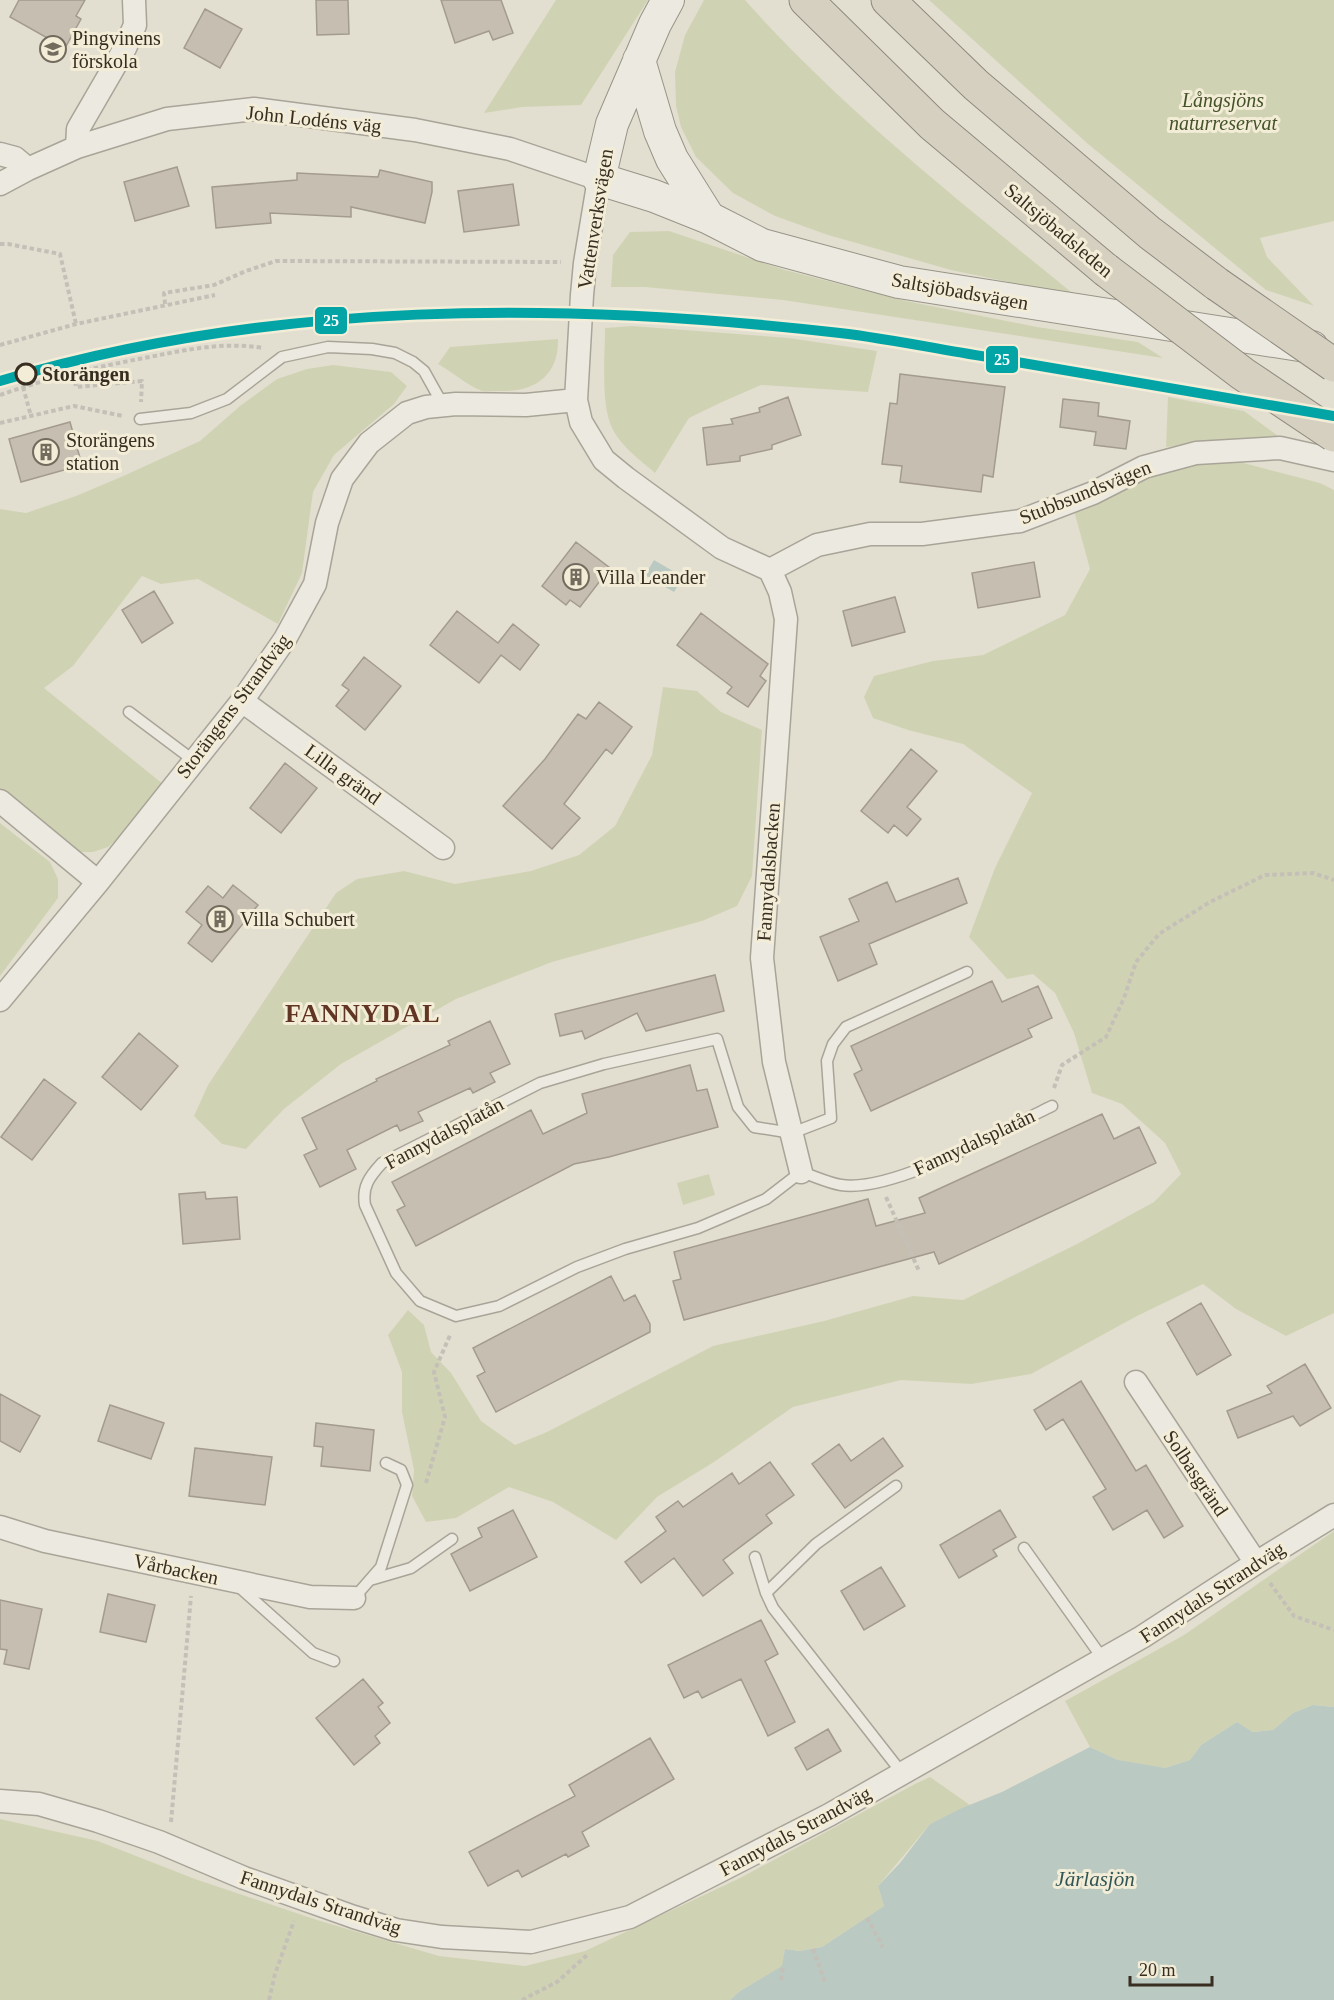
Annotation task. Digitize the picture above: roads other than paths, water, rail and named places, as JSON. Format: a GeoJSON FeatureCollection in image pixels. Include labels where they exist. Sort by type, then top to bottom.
{"type":"FeatureCollection","features":[{"type":"Feature","properties":{"kind":"highway","name":"Saltsjöbadsleden"},"geometry":{"type":"LineString","coordinates":[[806,0],[932,124],[1106,270],[1243,374],[1334,435]]}},
{"type":"Feature","properties":{"kind":"highway"},"geometry":{"type":"LineString","coordinates":[[888,0],[976,85],[1150,233],[1217,284],[1334,365]]}},
{"type":"Feature","properties":{"kind":"street"},"geometry":{"type":"LineString","coordinates":[[77,147],[78,129],[125,48],[135,25],[134,0]]}},
{"type":"Feature","properties":{"kind":"street","name":"Vattenverksvägen"},"geometry":{"type":"LineString","coordinates":[[668,0],[654,24],[612,124],[599,179],[585,263],[576,400],[581,422],[604,459],[626,478],[722,548],[770,570]]}},
{"type":"Feature","properties":{"kind":"street"},"geometry":{"type":"LineString","coordinates":[[639,60],[656,120],[672,159],[709,218]]}},
{"type":"Feature","properties":{"kind":"street","name":"John Lodéns väg"},"geometry":{"type":"LineString","coordinates":[[0,184],[77,147],[167,119],[254,109],[415,130],[510,149],[599,179]]}},
{"type":"Feature","properties":{"kind":"street"},"geometry":{"type":"LineString","coordinates":[[0,154],[15,158],[28,169]]}},
{"type":"Feature","properties":{"kind":"street","name":"Saltsjöbadsvägen"},"geometry":{"type":"LineString","coordinates":[[599,179],[654,196],[709,218],[762,245],[899,282],[1334,351]]}},
{"type":"Feature","properties":{"kind":"street","name":"Storängens Strandväg"},"geometry":{"type":"LineString","coordinates":[[0,1000],[98,882],[242,701],[285,639],[315,584],[327,523],[342,479],[369,443],[407,413],[426,407],[526,405],[576,400]]}},
{"type":"Feature","properties":{"kind":"street","name":"Stubbsundsvägen"},"geometry":{"type":"LineString","coordinates":[[770,570],[817,545],[838,540],[870,534],[922,534],[1020,521],[1093,493],[1144,467],[1196,453],[1280,448],[1334,460]]}},
{"type":"Feature","properties":{"kind":"street","name":"Fannydalsbacken"},"geometry":{"type":"LineString","coordinates":[[770,570],[780,592],[786,619],[762,958],[774,1062],[801,1172]]}},
{"type":"Feature","properties":{"kind":"street","name":"Lilla gränd"},"geometry":{"type":"LineString","coordinates":[[242,701],[443,848]]}},
{"type":"Feature","properties":{"kind":"street"},"geometry":{"type":"LineString","coordinates":[[0,801],[98,882]]}},
{"type":"Feature","properties":{"kind":"street","name":"Solbasgränd"},"geometry":{"type":"LineString","coordinates":[[1136,1382],[1256,1563]]}},
{"type":"Feature","properties":{"kind":"street","name":"Fannydals Strandväg"},"geometry":{"type":"LineString","coordinates":[[0,1801],[39,1804],[98,1821],[169,1846],[244,1878],[396,1930],[442,1937],[531,1942],[630,1917],[829,1815],[1142,1637],[1334,1515]]}},
{"type":"Feature","properties":{"kind":"street","name":"Vårbacken"},"geometry":{"type":"LineString","coordinates":[[0,1527],[45,1541],[310,1597],[354,1598]]}},
{"type":"Feature","properties":{"kind":"lane"},"geometry":{"type":"LineString","coordinates":[[140,419],[191,413],[227,399],[282,357],[328,347],[372,349],[395,353],[413,362],[424,371],[443,405]]}},
{"type":"Feature","properties":{"kind":"lane"},"geometry":{"type":"LineString","coordinates":[[129,712],[193,760]]}},
{"type":"Feature","properties":{"kind":"lane"},"geometry":{"type":"LineString","coordinates":[[792,1133],[831,1118],[832,1098],[827,1061],[833,1044],[846,1027],[967,972]]}},
{"type":"Feature","properties":{"kind":"lane","name":"Fannydalsplatån"},"geometry":{"type":"LineString","coordinates":[[792,1133],[754,1127],[738,1107],[717,1039],[604,1064],[540,1083],[381,1163],[365,1185],[363,1195],[365,1205],[396,1273],[420,1301],[456,1316],[499,1306],[577,1267],[625,1249],[698,1228],[766,1199],[801,1172],[841,1185],[866,1185],[879,1182],[923,1169],[1052,1106]]}},
{"type":"Feature","properties":{"kind":"lane"},"geometry":{"type":"LineString","coordinates":[[354,1598],[381,1567],[407,1485],[401,1470],[386,1463]]}},
{"type":"Feature","properties":{"kind":"lane"},"geometry":{"type":"LineString","coordinates":[[766,1593],[816,1544],[896,1486]]}},
{"type":"Feature","properties":{"kind":"lane"},"geometry":{"type":"LineString","coordinates":[[370,1580],[411,1568],[452,1539]]}},
{"type":"Feature","properties":{"kind":"lane"},"geometry":{"type":"LineString","coordinates":[[1024,1548],[1103,1659]]}},
{"type":"Feature","properties":{"kind":"lane"},"geometry":{"type":"LineString","coordinates":[[755,1557],[773,1608],[902,1773]]}},
{"type":"Feature","properties":{"kind":"lane"},"geometry":{"type":"LineString","coordinates":[[234,1581],[313,1653],[334,1661]]}},
{"type":"Feature","properties":{"kind":"water"},"geometry":{"type":"Polygon","coordinates":[[[654,560],[683,577],[674,592],[645,575],[654,560]]]}},
{"type":"Feature","properties":{"kind":"water","name":"Järlasjön"},"geometry":{"type":"Polygon","coordinates":[[[1313,1705],[1334,1707],[1334,2000],[730,2000],[740,1991],[782,1966],[785,1949],[799,1951],[822,1947],[884,1906],[878,1886],[900,1863],[930,1824],[1002,1792],[1090,1747],[1118,1760],[1165,1768],[1190,1760],[1201,1745],[1237,1722],[1253,1732],[1273,1730],[1293,1713],[1313,1705]]]}},
{"type":"Feature","properties":{"kind":"place","name":"Pingvinens förskola"},"geometry":{"type":"Point","coordinates":[53,49]}},
{"type":"Feature","properties":{"kind":"place","name":"Storängen"},"geometry":{"type":"Point","coordinates":[26,374]}},
{"type":"Feature","properties":{"kind":"place","name":"Storängens station"},"geometry":{"type":"Point","coordinates":[46,452]}},
{"type":"Feature","properties":{"kind":"place","name":"Villa Leander"},"geometry":{"type":"Point","coordinates":[576,577]}},
{"type":"Feature","properties":{"kind":"place","name":"Villa Schubert"},"geometry":{"type":"Point","coordinates":[220,919]}},
{"type":"Feature","properties":{"kind":"district","name":"FANNYDAL"},"geometry":{"type":"Point","coordinates":[363,1013]}},
{"type":"Feature","properties":{"kind":"park label","name":"Långsjöns naturreservat"},"geometry":{"type":"Point","coordinates":[1223,112]}}]}
